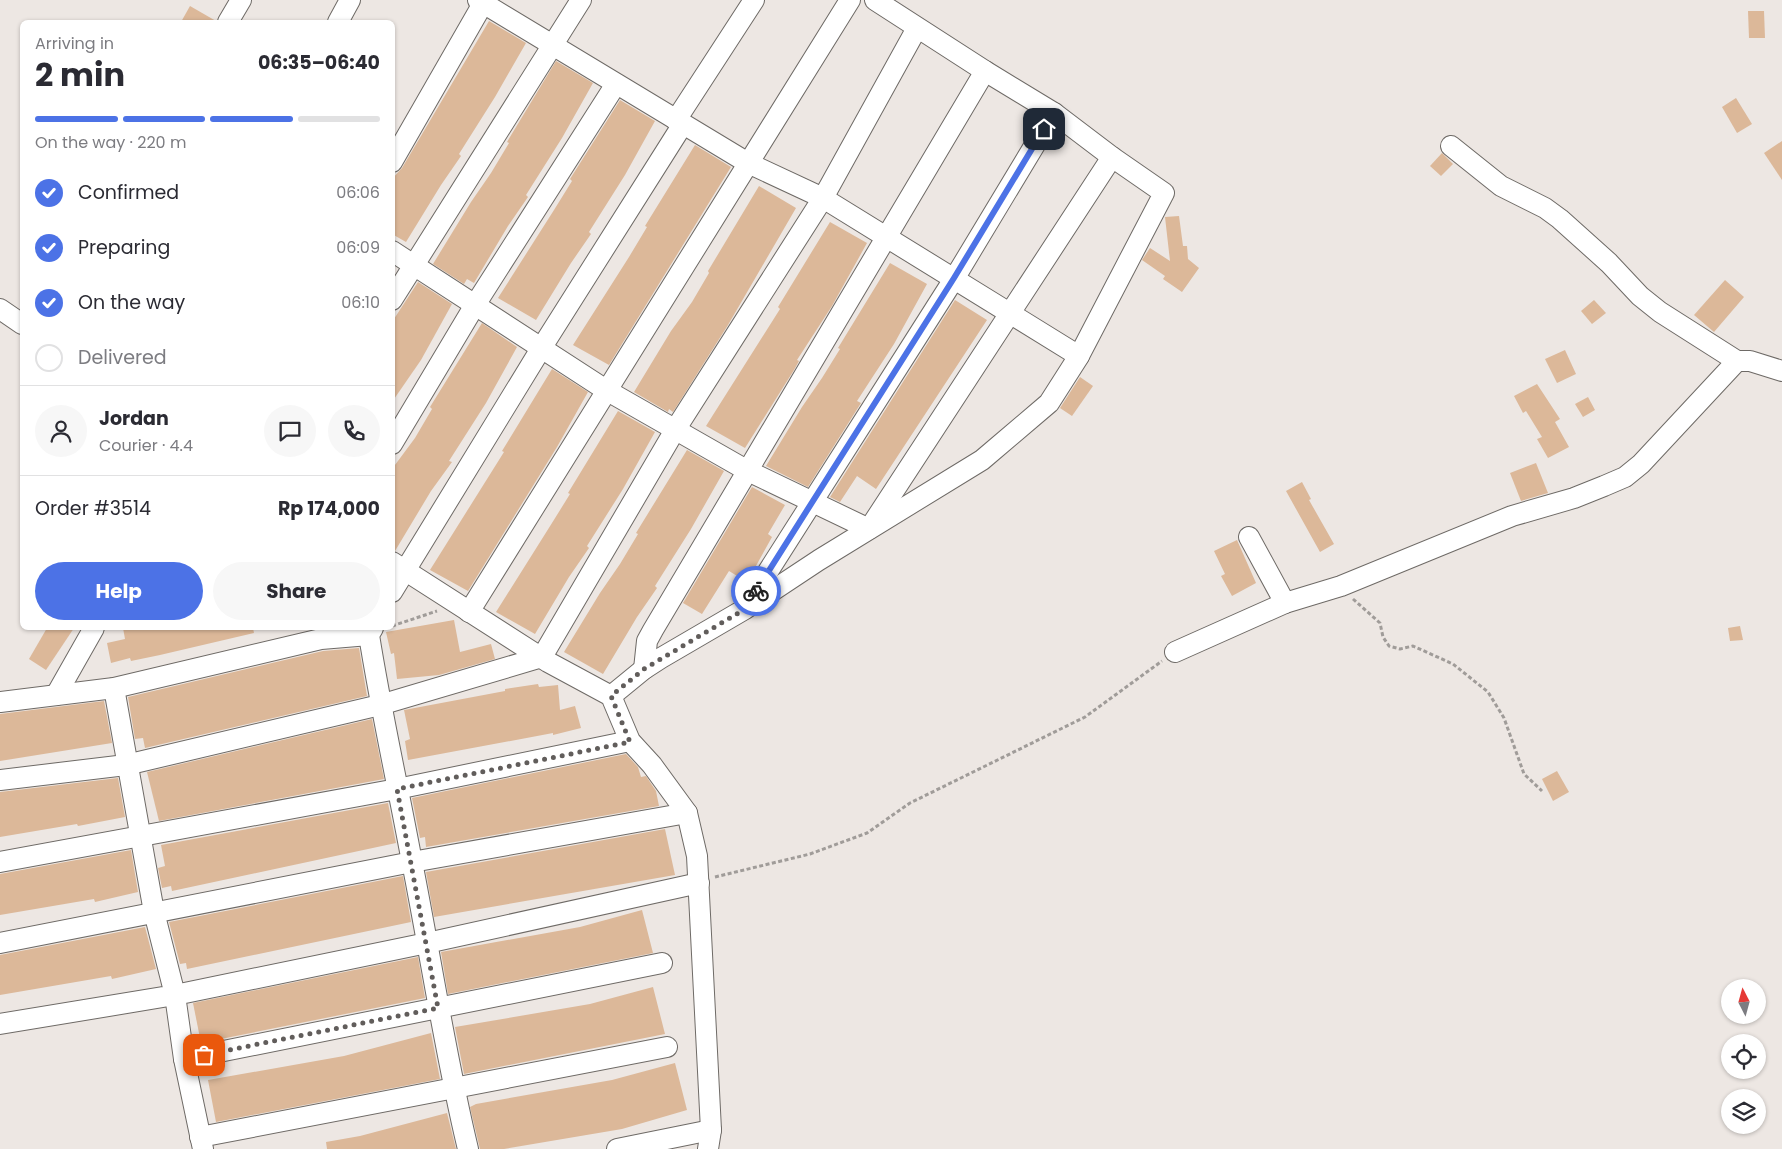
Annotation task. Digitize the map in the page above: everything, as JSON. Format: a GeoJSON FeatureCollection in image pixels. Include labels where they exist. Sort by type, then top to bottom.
{"type":"FeatureCollection","features":[{"type":"Feature","properties":{"kind":"street"},"geometry":{"type":"LineString","coordinates":[[229,20],[241,0]]}},
{"type":"Feature","properties":{"kind":"street"},"geometry":{"type":"LineString","coordinates":[[339,20],[350,0]]}},
{"type":"Feature","properties":{"kind":"street"},"geometry":{"type":"LineString","coordinates":[[395,295],[554,46],[581,0]]}},
{"type":"Feature","properties":{"kind":"street"},"geometry":{"type":"LineString","coordinates":[[395,579],[398,566],[542,347],[754,0]]}},
{"type":"Feature","properties":{"kind":"street"},"geometry":{"type":"LineString","coordinates":[[463,608],[606,390],[850,0]]}},
{"type":"Feature","properties":{"kind":"street"},"geometry":{"type":"LineString","coordinates":[[611,696],[644,669],[745,609],[869,529],[982,460],[1049,403],[1079,356],[1164,194],[1054,113],[875,0]]}},
{"type":"Feature","properties":{"kind":"street"},"geometry":{"type":"LineString","coordinates":[[395,157],[482,1],[748,163],[823,198],[1079,356]]}},
{"type":"Feature","properties":{"kind":"street"},"geometry":{"type":"LineString","coordinates":[[0,780],[126,765],[380,705],[542,657],[675,430],[823,198],[917,28]]}},
{"type":"Feature","properties":{"kind":"street"},"geometry":{"type":"LineString","coordinates":[[644,669],[647,641],[652,630],[985,71]]}},
{"type":"Feature","properties":{"kind":"street"},"geometry":{"type":"LineString","coordinates":[[395,439],[475,305],[616,84]]}},
{"type":"Feature","properties":{"kind":"street"},"geometry":{"type":"LineString","coordinates":[[745,609],[954,278],[1054,113]]}},
{"type":"Feature","properties":{"kind":"street"},"geometry":{"type":"LineString","coordinates":[[1451,146],[1501,186],[1545,208],[1560,219],[1609,263],[1640,296],[1660,312],[1737,361],[1750,361],[1782,371]]}},
{"type":"Feature","properties":{"kind":"street"},"geometry":{"type":"LineString","coordinates":[[869,529],[1112,157]]}},
{"type":"Feature","properties":{"kind":"street"},"geometry":{"type":"LineString","coordinates":[[395,253],[606,390],[748,471],[869,529]]}},
{"type":"Feature","properties":{"kind":"street"},"geometry":{"type":"LineString","coordinates":[[0,309],[20,323]]}},
{"type":"Feature","properties":{"kind":"street"},"geometry":{"type":"LineString","coordinates":[[1175,652],[1285,604],[1340,586],[1512,516],[1574,498],[1625,477],[1641,464],[1737,361]]}},
{"type":"Feature","properties":{"kind":"street"},"geometry":{"type":"LineString","coordinates":[[1250,537],[1285,604]]}},
{"type":"Feature","properties":{"kind":"street"},"geometry":{"type":"LineString","coordinates":[[398,566],[542,657],[611,696],[630,742],[652,765],[686,813],[695,842],[700,883],[709,1139],[617,1149]]}},
{"type":"Feature","properties":{"kind":"street"},"geometry":{"type":"LineString","coordinates":[[56,694],[93,630]]}},
{"type":"Feature","properties":{"kind":"street"},"geometry":{"type":"LineString","coordinates":[[306,630],[321,638]]}},
{"type":"Feature","properties":{"kind":"street"},"geometry":{"type":"LineString","coordinates":[[0,702],[114,688],[321,638],[371,631],[380,705],[412,862],[453,1088],[468,1149]]}},
{"type":"Feature","properties":{"kind":"street"},"geometry":{"type":"LineString","coordinates":[[114,688],[139,836],[154,912],[175,995],[184,1059],[202,1143],[453,1088],[666,1047]]}},
{"type":"Feature","properties":{"kind":"street"},"geometry":{"type":"LineString","coordinates":[[0,862],[397,789],[630,742]]}},
{"type":"Feature","properties":{"kind":"street"},"geometry":{"type":"LineString","coordinates":[[0,943],[412,862],[686,813]]}},
{"type":"Feature","properties":{"kind":"street"},"geometry":{"type":"LineString","coordinates":[[0,1024],[175,995],[427,944],[700,883]]}},
{"type":"Feature","properties":{"kind":"street"},"geometry":{"type":"LineString","coordinates":[[184,1059],[662,963]]}},
{"type":"Feature","properties":{"kind":"path"},"geometry":{"type":"LineString","coordinates":[[1340,586],[1380,624],[1383,637],[1389,646],[1400,649],[1414,646],[1453,664],[1488,692],[1504,718],[1524,774],[1542,791]]}},
{"type":"Feature","properties":{"kind":"path"},"geometry":{"type":"LineString","coordinates":[[395,625],[463,608]]}},
{"type":"Feature","properties":{"kind":"path"},"geometry":{"type":"LineString","coordinates":[[700,883],[727,873],[817,852],[867,833],[880,826],[910,803],[1085,717],[1175,652]]}},
{"type":"Feature","properties":{"kind":"building"},"geometry":{"type":"Polygon","coordinates":[[[190,6],[214,20],[182,20],[190,6]]]}},
{"type":"Feature","properties":{"kind":"building"},"geometry":{"type":"Polygon","coordinates":[[[1748,11],[1764,11],[1765,38],[1749,38],[1748,11]]]}},
{"type":"Feature","properties":{"kind":"building"},"geometry":{"type":"Polygon","coordinates":[[[489,21],[526,43],[459,154],[461,156],[406,242],[395,236],[395,176],[402,168],[489,21]]]}},
{"type":"Feature","properties":{"kind":"building"},"geometry":{"type":"Polygon","coordinates":[[[556,61],[593,83],[562,138],[526,195],[528,197],[508,226],[474,283],[467,279],[464,284],[433,264],[491,173],[509,143],[507,142],[556,61]]]}},
{"type":"Feature","properties":{"kind":"building"},"geometry":{"type":"Polygon","coordinates":[[[1736,98],[1752,124],[1737,133],[1722,107],[1736,98]]]}},
{"type":"Feature","properties":{"kind":"building"},"geometry":{"type":"Polygon","coordinates":[[[620,100],[655,121],[625,175],[589,232],[591,234],[536,320],[498,298],[572,181],[570,179],[620,100]]]}},
{"type":"Feature","properties":{"kind":"building"},"geometry":{"type":"Polygon","coordinates":[[[1782,141],[1782,180],[1764,153],[1782,141]]]}},
{"type":"Feature","properties":{"kind":"building"},"geometry":{"type":"Polygon","coordinates":[[[695,145],[731,167],[609,365],[573,345],[629,257],[647,227],[645,226],[695,145]]]}},
{"type":"Feature","properties":{"kind":"building"},"geometry":{"type":"Polygon","coordinates":[[[1442,153],[1453,164],[1441,176],[1430,166],[1442,153]]]}},
{"type":"Feature","properties":{"kind":"building"},"geometry":{"type":"Polygon","coordinates":[[[759,186],[796,208],[728,325],[673,412],[669,409],[668,412],[634,392],[671,331],[692,302],[709,273],[708,271],[759,186]]]}},
{"type":"Feature","properties":{"kind":"building"},"geometry":{"type":"Polygon","coordinates":[[[1179,216],[1183,246],[1187,246],[1188,259],[1199,268],[1182,292],[1163,279],[1165,276],[1142,260],[1150,248],[1170,261],[1165,217],[1179,216]]]}},
{"type":"Feature","properties":{"kind":"building"},"geometry":{"type":"Polygon","coordinates":[[[830,222],[867,243],[832,306],[797,360],[799,361],[794,370],[745,448],[706,426],[780,309],[778,307],[830,222]]]}},
{"type":"Feature","properties":{"kind":"building"},"geometry":{"type":"Polygon","coordinates":[[[890,263],[927,284],[894,344],[857,401],[861,403],[808,487],[766,466],[840,349],[838,348],[890,263]]]}},
{"type":"Feature","properties":{"kind":"building"},"geometry":{"type":"Polygon","coordinates":[[[1725,280],[1744,297],[1714,332],[1694,315],[1725,280]]]}},
{"type":"Feature","properties":{"kind":"building"},"geometry":{"type":"Polygon","coordinates":[[[418,282],[452,304],[421,360],[395,398],[395,317],[418,282]]]}},
{"type":"Feature","properties":{"kind":"building"},"geometry":{"type":"Polygon","coordinates":[[[955,300],[987,320],[876,489],[857,476],[840,502],[830,497],[955,300]]]}},
{"type":"Feature","properties":{"kind":"building"},"geometry":{"type":"Polygon","coordinates":[[[1594,300],[1606,313],[1592,324],[1581,311],[1594,300]]]}},
{"type":"Feature","properties":{"kind":"building"},"geometry":{"type":"Polygon","coordinates":[[[482,323],[517,347],[486,403],[449,461],[452,462],[431,491],[395,551],[395,465],[415,438],[432,409],[430,407],[482,323]]]}},
{"type":"Feature","properties":{"kind":"building"},"geometry":{"type":"Polygon","coordinates":[[[1565,350],[1576,374],[1557,383],[1545,359],[1565,350]]]}},
{"type":"Feature","properties":{"kind":"building"},"geometry":{"type":"Polygon","coordinates":[[[552,369],[588,392],[557,447],[468,591],[430,570],[504,452],[502,451],[552,369]]]}},
{"type":"Feature","properties":{"kind":"building"},"geometry":{"type":"Polygon","coordinates":[[[1080,377],[1093,386],[1072,416],[1060,408],[1080,377]]]}},
{"type":"Feature","properties":{"kind":"building"},"geometry":{"type":"Polygon","coordinates":[[[1537,384],[1560,419],[1555,422],[1569,447],[1548,458],[1537,439],[1542,437],[1526,411],[1523,413],[1514,396],[1537,384]]]}},
{"type":"Feature","properties":{"kind":"building"},"geometry":{"type":"Polygon","coordinates":[[[1588,397],[1595,410],[1583,417],[1575,404],[1588,397]]]}},
{"type":"Feature","properties":{"kind":"building"},"geometry":{"type":"Polygon","coordinates":[[[618,411],[655,432],[623,489],[587,546],[589,548],[569,577],[535,634],[496,612],[570,494],[568,493],[618,411]]]}},
{"type":"Feature","properties":{"kind":"building"},"geometry":{"type":"Polygon","coordinates":[[[687,450],[724,471],[691,529],[655,586],[657,588],[637,617],[603,674],[564,652],[620,564],[638,534],[636,533],[687,450]]]}},
{"type":"Feature","properties":{"kind":"building"},"geometry":{"type":"Polygon","coordinates":[[[1536,463],[1548,493],[1521,501],[1510,473],[1536,463]]]}},
{"type":"Feature","properties":{"kind":"building"},"geometry":{"type":"Polygon","coordinates":[[[1302,482],[1311,499],[1309,500],[1334,544],[1320,552],[1286,491],[1302,482]]]}},
{"type":"Feature","properties":{"kind":"building"},"geometry":{"type":"Polygon","coordinates":[[[752,487],[785,505],[768,534],[772,537],[747,582],[729,571],[702,614],[683,603],[752,487]]]}},
{"type":"Feature","properties":{"kind":"building"},"geometry":{"type":"Polygon","coordinates":[[[1237,540],[1256,583],[1232,596],[1221,576],[1225,574],[1214,551],[1237,540]]]}},
{"type":"Feature","properties":{"kind":"building"},"geometry":{"type":"Polygon","coordinates":[[[454,620],[460,652],[491,644],[495,659],[439,675],[397,679],[394,653],[391,654],[386,632],[454,620]]]}},
{"type":"Feature","properties":{"kind":"building"},"geometry":{"type":"Polygon","coordinates":[[[1740,626],[1743,640],[1730,641],[1728,628],[1740,626]]]}},
{"type":"Feature","properties":{"kind":"building"},"geometry":{"type":"Polygon","coordinates":[[[46,630],[73,630],[46,670],[29,659],[46,630]]]}},
{"type":"Feature","properties":{"kind":"building"},"geometry":{"type":"Polygon","coordinates":[[[123,630],[253,630],[254,633],[160,655],[131,661],[130,658],[111,663],[107,643],[125,639],[123,630]]]}},
{"type":"Feature","properties":{"kind":"building"},"geometry":{"type":"Polygon","coordinates":[[[359,648],[367,696],[145,748],[143,738],[135,739],[128,697],[323,651],[359,648]]]}},
{"type":"Feature","properties":{"kind":"building"},"geometry":{"type":"Polygon","coordinates":[[[538,684],[539,687],[558,685],[560,710],[575,706],[581,728],[553,735],[553,733],[408,760],[405,741],[410,739],[404,710],[538,684]]]}},
{"type":"Feature","properties":{"kind":"building"},"geometry":{"type":"Polygon","coordinates":[[[104,701],[112,743],[0,761],[0,714],[104,701]]]}},
{"type":"Feature","properties":{"kind":"building"},"geometry":{"type":"Polygon","coordinates":[[[372,719],[384,779],[159,821],[147,772],[372,719]]]}},
{"type":"Feature","properties":{"kind":"building"},"geometry":{"type":"Polygon","coordinates":[[[626,754],[638,767],[641,777],[646,776],[656,791],[659,806],[426,847],[425,837],[420,838],[412,798],[626,754]]]}},
{"type":"Feature","properties":{"kind":"building"},"geometry":{"type":"Polygon","coordinates":[[[1557,771],[1569,792],[1553,801],[1542,779],[1557,771]]]}},
{"type":"Feature","properties":{"kind":"building"},"geometry":{"type":"Polygon","coordinates":[[[118,778],[125,817],[0,837],[0,792],[118,778]]]}},
{"type":"Feature","properties":{"kind":"building"},"geometry":{"type":"Polygon","coordinates":[[[388,803],[396,843],[172,891],[171,886],[162,888],[158,868],[165,866],[161,845],[388,803]]]}},
{"type":"Feature","properties":{"kind":"building"},"geometry":{"type":"Polygon","coordinates":[[[665,829],[675,875],[434,917],[426,872],[665,829]]]}},
{"type":"Feature","properties":{"kind":"building"},"geometry":{"type":"Polygon","coordinates":[[[131,850],[138,892],[95,902],[94,899],[0,915],[0,874],[131,850]]]}},
{"type":"Feature","properties":{"kind":"building"},"geometry":{"type":"Polygon","coordinates":[[[403,876],[411,922],[187,969],[186,963],[180,964],[169,922],[403,876]]]}},
{"type":"Feature","properties":{"kind":"building"},"geometry":{"type":"Polygon","coordinates":[[[642,910],[653,953],[448,994],[441,952],[580,927],[642,910]]]}},
{"type":"Feature","properties":{"kind":"building"},"geometry":{"type":"Polygon","coordinates":[[[145,927],[156,969],[112,979],[111,976],[0,995],[0,955],[145,927]]]}},
{"type":"Feature","properties":{"kind":"building"},"geometry":{"type":"Polygon","coordinates":[[[418,957],[425,998],[201,1043],[193,1003],[418,957]]]}},
{"type":"Feature","properties":{"kind":"building"},"geometry":{"type":"Polygon","coordinates":[[[653,987],[665,1034],[464,1074],[455,1027],[590,1004],[653,987]]]}},
{"type":"Feature","properties":{"kind":"building"},"geometry":{"type":"Polygon","coordinates":[[[431,1033],[440,1079],[216,1122],[208,1080],[344,1056],[431,1033]]]}},
{"type":"Feature","properties":{"kind":"building"},"geometry":{"type":"Polygon","coordinates":[[[675,1063],[687,1110],[622,1129],[504,1149],[480,1149],[470,1107],[476,1104],[612,1080],[675,1063]]]}},
{"type":"Feature","properties":{"kind":"building"},"geometry":{"type":"Polygon","coordinates":[[[447,1113],[456,1149],[327,1149],[326,1142],[360,1136],[447,1113]]]}},
{"type":"Feature","properties":{"kind":"way so far"},"geometry":{"type":"LineString","coordinates":[[204,1055],[438,1008],[397,789],[630,742],[611,696],[644,669],[745,609],[756,591]]}},
{"type":"Feature","properties":{"kind":"route"},"geometry":{"type":"LineString","coordinates":[[756,591],[954,278],[1044,129]]}}]}
